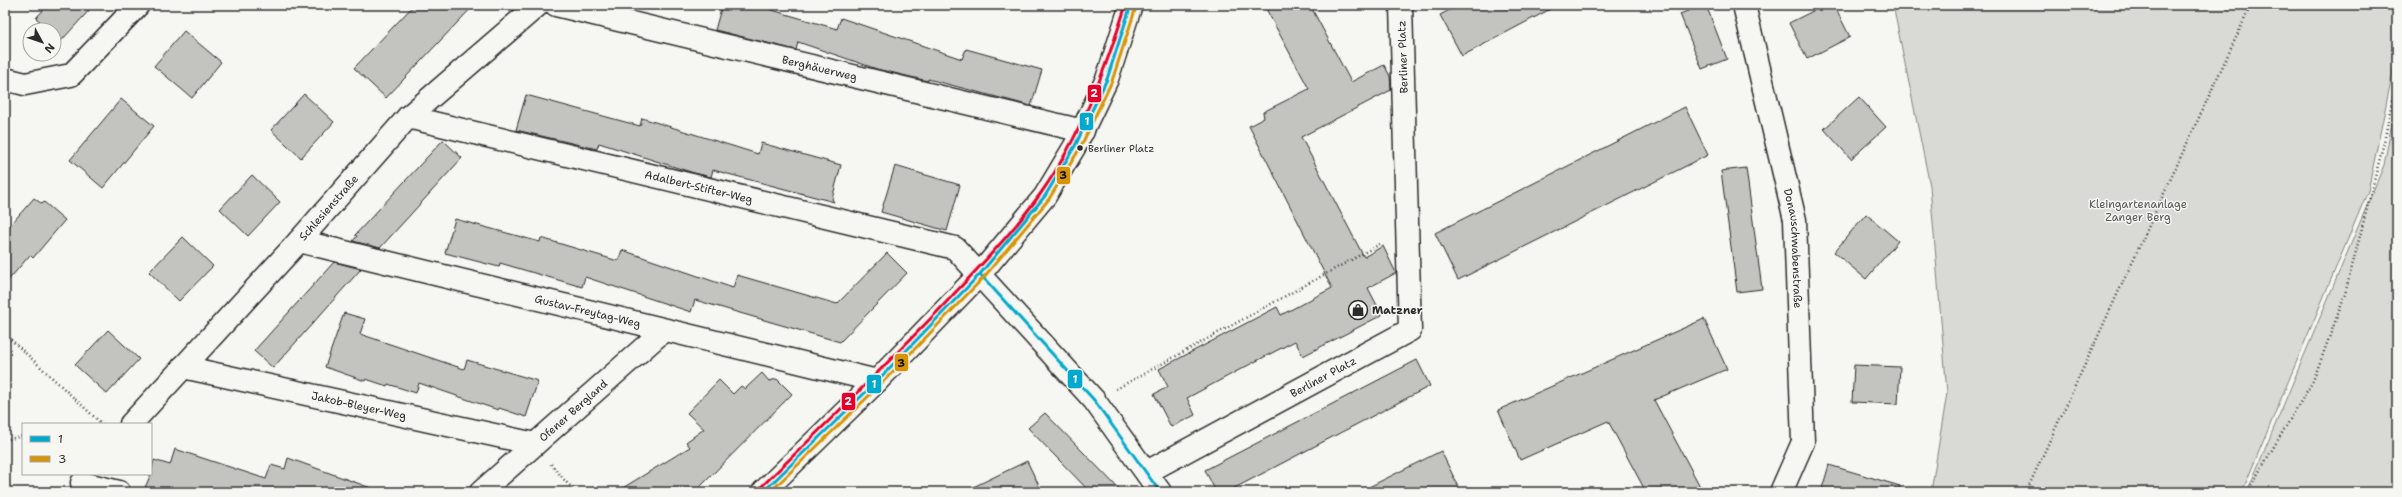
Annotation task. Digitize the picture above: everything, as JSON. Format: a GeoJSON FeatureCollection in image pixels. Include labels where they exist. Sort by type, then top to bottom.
{"type":"FeatureCollection","features":[{"type":"Feature","properties":{"kind":"street"},"geometry":{"type":"LineString","coordinates":[[5,79],[25,84],[71,75],[138,5]]}},
{"type":"Feature","properties":{"kind":"street","name":"Schlesienstraße"},"geometry":{"type":"LineString","coordinates":[[132,423],[299,241],[408,117],[538,5]]}},
{"type":"Feature","properties":{"kind":"street","name":"Berghäuerweg"},"geometry":{"type":"LineString","coordinates":[[556,5],[1083,131]]}},
{"type":"Feature","properties":{"kind":"street"},"geometry":{"type":"LineString","coordinates":[[763,492],[877,381],[980,274],[1045,196],[1083,131],[1107,79],[1131,5]]}},
{"type":"Feature","properties":{"kind":"street","name":"Berliner Platz"},"geometry":{"type":"LineString","coordinates":[[1147,472],[1410,330],[1401,5]]}},
{"type":"Feature","properties":{"kind":"street","name":"Donauschwabenstraße"},"geometry":{"type":"LineString","coordinates":[[1744,5],[1795,220],[1803,442],[1781,492]]}},
{"type":"Feature","properties":{"kind":"street","name":"Adalbert-Stifter-Weg"},"geometry":{"type":"LineString","coordinates":[[408,117],[955,248],[1094,400],[1160,492]]}},
{"type":"Feature","properties":{"kind":"street","name":"Gustav-Freytag-Weg"},"geometry":{"type":"LineString","coordinates":[[299,241],[877,381]]}},
{"type":"Feature","properties":{"kind":"street","name":"Ofener Bergland"},"geometry":{"type":"LineString","coordinates":[[481,492],[664,330]]}},
{"type":"Feature","properties":{"kind":"street","name":"Jakob-Bleyer-Weg"},"geometry":{"type":"LineString","coordinates":[[183,367],[533,446]]}},
{"type":"Feature","properties":{"kind":"street"},"geometry":{"type":"LineString","coordinates":[[82,483],[119,492]]}},
{"type":"Feature","properties":{"kind":"path"},"geometry":{"type":"LineString","coordinates":[[2026,492],[2251,5]]}},
{"type":"Feature","properties":{"kind":"path"},"geometry":{"type":"LineString","coordinates":[[2247,492],[2312,381],[2344,298],[2384,142],[2397,75]]}},
{"type":"Feature","properties":{"kind":"path"},"geometry":{"type":"LineString","coordinates":[[1094,400],[1408,229]]}},
{"type":"Feature","properties":{"kind":"path"},"geometry":{"type":"LineString","coordinates":[[5,334],[101,423]]}},
{"type":"Feature","properties":{"kind":"path"},"geometry":{"type":"LineString","coordinates":[[5,440],[22,436]]}},
{"type":"Feature","properties":{"kind":"path"},"geometry":{"type":"LineString","coordinates":[[533,446],[542,453],[566,482],[578,492]]}},
{"type":"Feature","properties":{"kind":"green space","name":"Kleingartenanlage Zanger Berg"},"geometry":{"type":"Polygon","coordinates":[[[1893,5],[2397,5],[2397,52],[2368,191],[2242,492],[1931,492],[1947,393],[1930,186],[1893,5]]]}},
{"type":"Feature","properties":{"kind":"green space"},"geometry":{"type":"Polygon","coordinates":[[[2397,95],[2397,492],[2247,492],[2384,165],[2397,95]]]}},
{"type":"Feature","properties":{"kind":"building"},"geometry":{"type":"Polygon","coordinates":[[[48,5],[94,5],[62,40],[62,22],[41,22],[36,18],[48,5]]]}},
{"type":"Feature","properties":{"kind":"building"},"geometry":{"type":"Polygon","coordinates":[[[414,5],[474,5],[386,98],[354,68],[414,5]]]}},
{"type":"Feature","properties":{"kind":"building"},"geometry":{"type":"Polygon","coordinates":[[[722,5],[755,5],[837,29],[841,18],[962,59],[966,49],[1042,70],[1031,106],[928,79],[928,81],[877,69],[798,42],[796,50],[715,30],[722,5]]]}},
{"type":"Feature","properties":{"kind":"building"},"geometry":{"type":"Polygon","coordinates":[[[1264,5],[1310,5],[1351,82],[1384,65],[1390,76],[1391,90],[1301,137],[1364,257],[1383,246],[1396,273],[1368,288],[1382,315],[1303,356],[1295,341],[1243,368],[1187,398],[1195,415],[1171,427],[1154,394],[1168,387],[1159,369],[1277,307],[1281,315],[1332,288],[1249,126],[1264,118],[1263,112],[1309,89],[1264,5]]]}},
{"type":"Feature","properties":{"kind":"building"},"geometry":{"type":"Polygon","coordinates":[[[1459,5],[1558,5],[1462,56],[1440,15],[1459,5]]]}},
{"type":"Feature","properties":{"kind":"building"},"geometry":{"type":"Polygon","coordinates":[[[1702,5],[1706,5],[1727,59],[1702,69],[1680,14],[1702,5]]]}},
{"type":"Feature","properties":{"kind":"building"},"geometry":{"type":"Polygon","coordinates":[[[1825,5],[1834,5],[1850,37],[1807,59],[1789,23],[1825,5]]]}},
{"type":"Feature","properties":{"kind":"building"},"geometry":{"type":"Polygon","coordinates":[[[184,31],[221,62],[192,98],[154,66],[184,31]]]}},
{"type":"Feature","properties":{"kind":"building"},"geometry":{"type":"Polygon","coordinates":[[[304,94],[334,122],[301,158],[271,130],[304,94]]]}},
{"type":"Feature","properties":{"kind":"building"},"geometry":{"type":"Polygon","coordinates":[[[526,95],[640,126],[642,118],[758,154],[761,143],[841,165],[832,199],[834,202],[713,170],[711,177],[694,173],[599,143],[597,149],[516,130],[526,95]]]}},
{"type":"Feature","properties":{"kind":"building"},"geometry":{"type":"Polygon","coordinates":[[[1859,97],[1886,127],[1851,159],[1824,129],[1859,97]]]}},
{"type":"Feature","properties":{"kind":"building"},"geometry":{"type":"Polygon","coordinates":[[[121,99],[154,126],[103,188],[70,160],[121,99]]]}},
{"type":"Feature","properties":{"kind":"building"},"geometry":{"type":"Polygon","coordinates":[[[1685,107],[1708,155],[1458,280],[1435,233],[1685,107]]]}},
{"type":"Feature","properties":{"kind":"building"},"geometry":{"type":"Polygon","coordinates":[[[443,140],[462,158],[380,248],[353,241],[357,236],[355,235],[443,140]]]}},
{"type":"Feature","properties":{"kind":"building"},"geometry":{"type":"Polygon","coordinates":[[[895,166],[960,185],[947,231],[881,212],[895,166]]]}},
{"type":"Feature","properties":{"kind":"building"},"geometry":{"type":"Polygon","coordinates":[[[1746,168],[1762,289],[1737,292],[1721,171],[1746,168]]]}},
{"type":"Feature","properties":{"kind":"building"},"geometry":{"type":"Polygon","coordinates":[[[252,175],[280,202],[248,236],[220,209],[252,175]]]}},
{"type":"Feature","properties":{"kind":"building"},"geometry":{"type":"Polygon","coordinates":[[[34,198],[42,204],[44,202],[65,220],[33,258],[30,255],[5,284],[5,231],[34,198]]]}},
{"type":"Feature","properties":{"kind":"building"},"geometry":{"type":"Polygon","coordinates":[[[1866,214],[1898,241],[1866,279],[1834,252],[1866,214]]]}},
{"type":"Feature","properties":{"kind":"building"},"geometry":{"type":"Polygon","coordinates":[[[455,219],[540,242],[541,238],[618,261],[622,250],[733,288],[737,275],[837,304],[887,253],[907,273],[840,342],[695,300],[691,312],[585,277],[582,287],[500,263],[499,267],[445,253],[455,219]]]}},
{"type":"Feature","properties":{"kind":"building"},"geometry":{"type":"Polygon","coordinates":[[[183,237],[213,266],[179,301],[149,272],[183,237]]]}},
{"type":"Feature","properties":{"kind":"building"},"geometry":{"type":"Polygon","coordinates":[[[334,262],[361,269],[273,368],[254,351],[334,262]]]}},
{"type":"Feature","properties":{"kind":"building"},"geometry":{"type":"Polygon","coordinates":[[[344,313],[365,319],[360,334],[464,369],[467,360],[538,381],[526,417],[499,408],[498,410],[419,383],[416,393],[388,384],[387,386],[366,379],[365,381],[325,367],[344,313]]]}},
{"type":"Feature","properties":{"kind":"building"},"geometry":{"type":"Polygon","coordinates":[[[1704,319],[1727,369],[1654,400],[1703,492],[1646,492],[1608,421],[1520,460],[1498,410],[1704,319]]]}},
{"type":"Feature","properties":{"kind":"building"},"geometry":{"type":"Polygon","coordinates":[[[108,330],[139,359],[107,394],[75,365],[108,330]]]}},
{"type":"Feature","properties":{"kind":"building"},"geometry":{"type":"Polygon","coordinates":[[[1417,360],[1430,386],[1227,492],[1216,492],[1205,470],[1417,360]]]}},
{"type":"Feature","properties":{"kind":"building"},"geometry":{"type":"Polygon","coordinates":[[[1854,365],[1900,367],[1898,404],[1852,402],[1854,365]]]}},
{"type":"Feature","properties":{"kind":"building"},"geometry":{"type":"Polygon","coordinates":[[[762,373],[769,381],[777,379],[792,394],[700,487],[693,492],[616,492],[690,447],[686,442],[704,429],[687,413],[719,380],[733,394],[741,386],[745,389],[762,373]]]}},
{"type":"Feature","properties":{"kind":"building"},"geometry":{"type":"Polygon","coordinates":[[[1045,413],[1122,492],[1090,492],[1028,428],[1045,413]]]}},
{"type":"Feature","properties":{"kind":"building"},"geometry":{"type":"Polygon","coordinates":[[[175,449],[266,479],[271,465],[285,469],[288,458],[371,488],[370,492],[143,492],[151,475],[152,475],[154,460],[170,465],[175,449]]]}},
{"type":"Feature","properties":{"kind":"building"},"geometry":{"type":"Polygon","coordinates":[[[1441,451],[1461,492],[1359,492],[1441,451]]]}},
{"type":"Feature","properties":{"kind":"building"},"geometry":{"type":"Polygon","coordinates":[[[1027,461],[1042,492],[963,492],[1027,461]]]}},
{"type":"Feature","properties":{"kind":"building"},"geometry":{"type":"Polygon","coordinates":[[[1829,465],[1900,486],[1899,492],[1821,492],[1829,465]]]}},
{"type":"Feature","properties":{"kind":"transit line","name":"2"},"geometry":{"type":"LineString","coordinates":[[760,488],[935,314],[990,255],[1029,209],[1055,171],[1080,126],[1091,102],[1126,5]]}},
{"type":"Feature","properties":{"kind":"transit line","name":"1"},"geometry":{"type":"LineString","coordinates":[[763,492],[877,381],[980,274],[1045,196],[1075,146],[1107,79],[1131,5]]}},
{"type":"Feature","properties":{"kind":"transit line","name":"3"},"geometry":{"type":"LineString","coordinates":[[770,492],[880,385],[984,277],[1049,199],[1080,148],[1112,81],[1136,7]]}},
{"type":"Feature","properties":{"kind":"transit line","name":"1"},"geometry":{"type":"LineString","coordinates":[[980,274],[1094,400],[1160,492]]}},
{"type":"Feature","properties":{"kind":"place","name":"Berliner Platz"},"geometry":{"type":"Point","coordinates":[1080,148]}},
{"type":"Feature","properties":{"kind":"place","name":"Matzner"},"geometry":{"type":"Point","coordinates":[1358,310]}}]}
